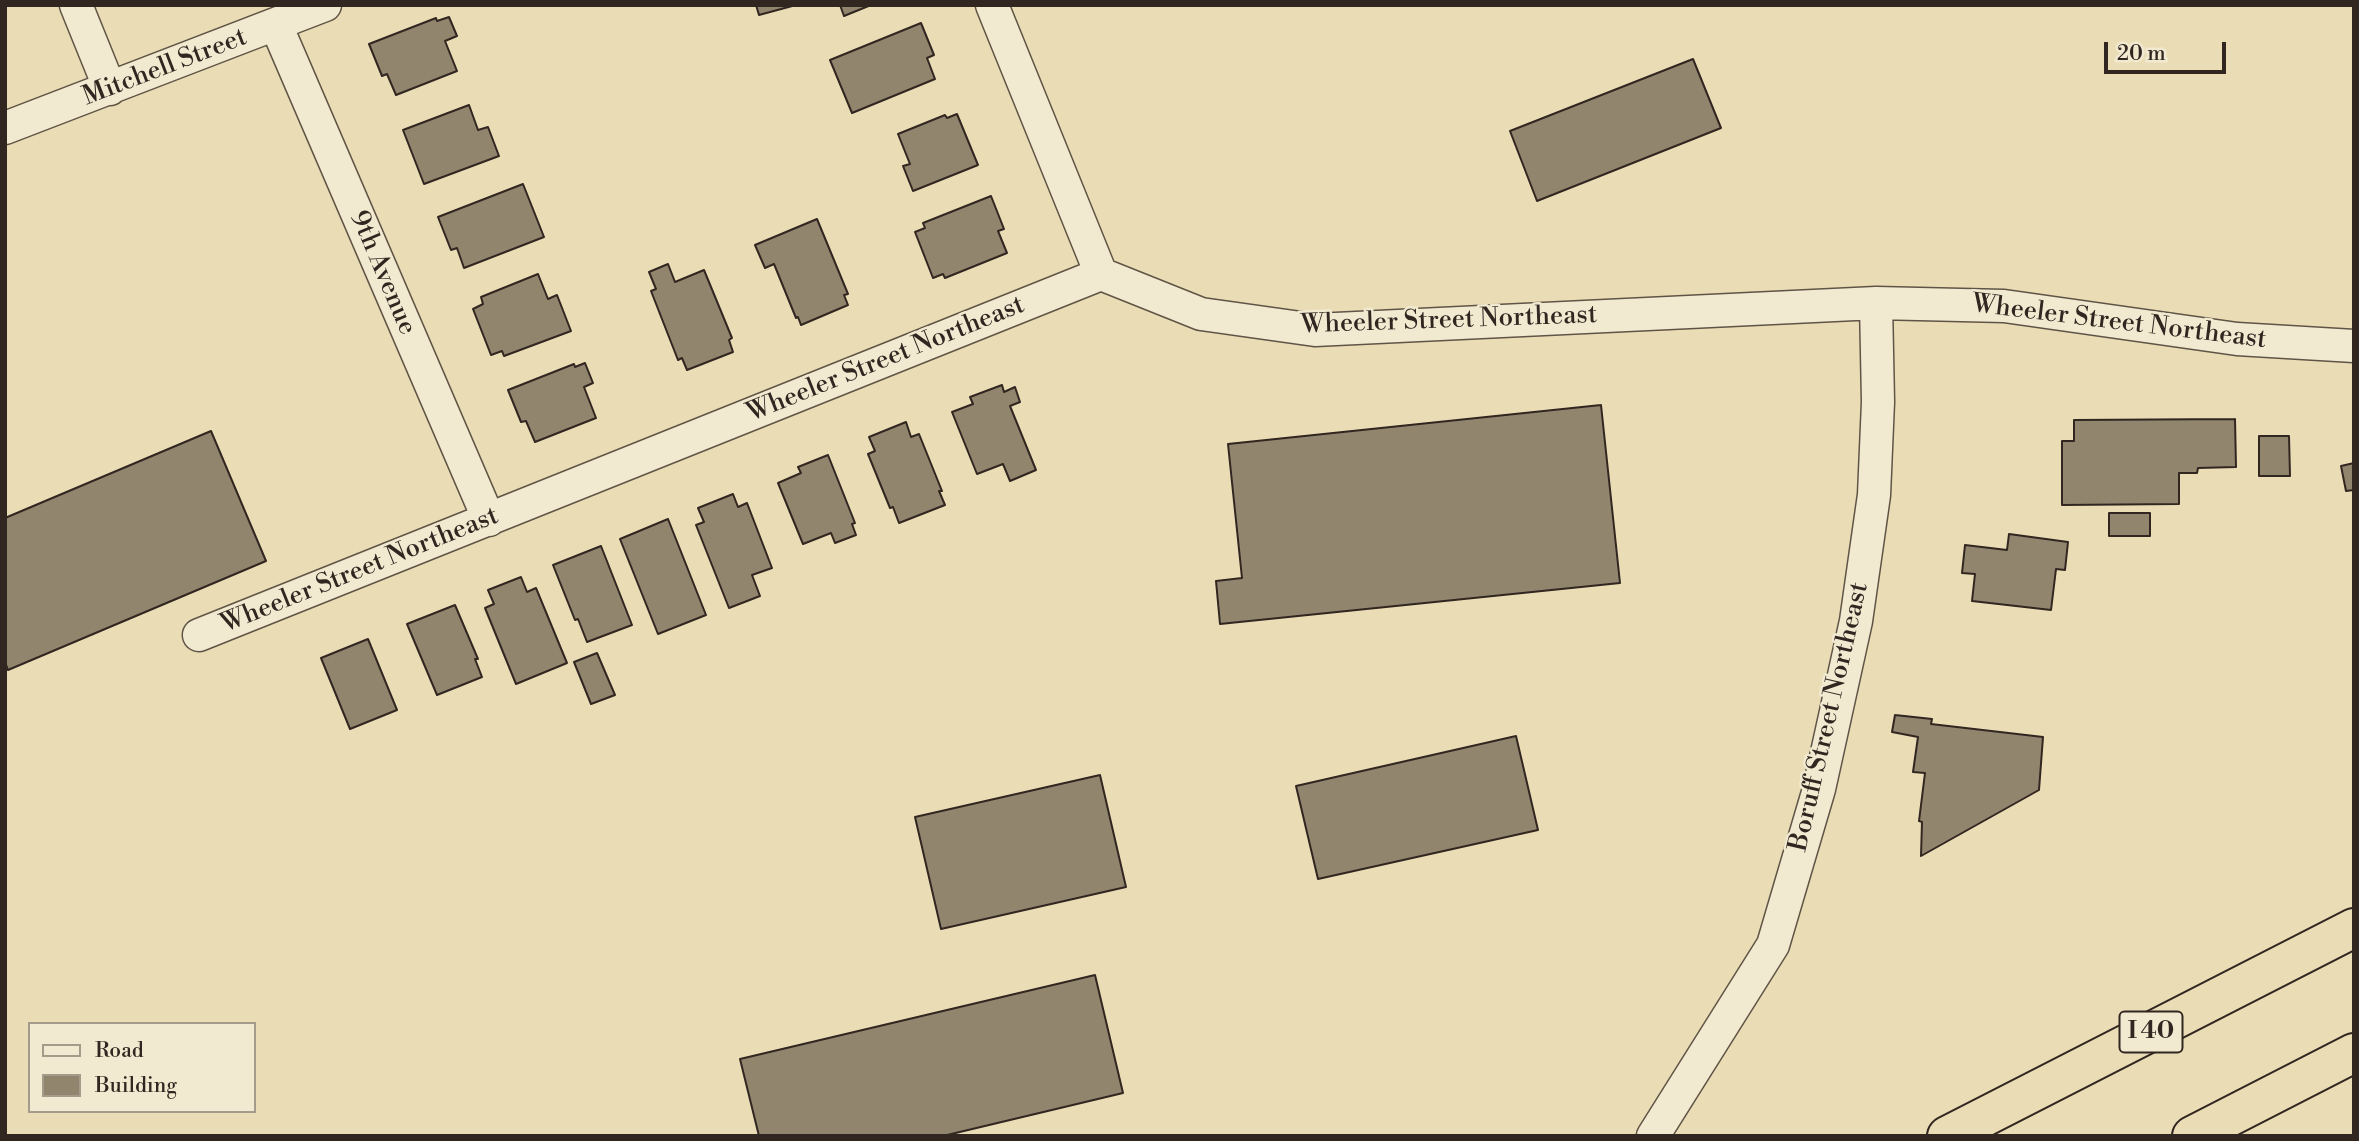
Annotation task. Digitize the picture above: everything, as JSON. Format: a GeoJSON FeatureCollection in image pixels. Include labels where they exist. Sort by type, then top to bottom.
{"type":"FeatureCollection","features":[{"type":"Feature","properties":{"kind":"highway","name":"I 40"},"geometry":{"type":"LineString","coordinates":[[1947,1136],[2354,928]]}},
{"type":"Feature","properties":{"kind":"highway"},"geometry":{"type":"LineString","coordinates":[[2192,1136],[2354,1053]]}},
{"type":"Feature","properties":{"kind":"street"},"geometry":{"type":"LineString","coordinates":[[76,5],[110,89]]}},
{"type":"Feature","properties":{"kind":"street","name":"Mitchell Street"},"geometry":{"type":"LineString","coordinates":[[5,128],[325,5]]}},
{"type":"Feature","properties":{"kind":"street"},"geometry":{"type":"LineString","coordinates":[[992,5],[1101,274]]}},
{"type":"Feature","properties":{"kind":"street","name":"9th Avenue"},"geometry":{"type":"LineString","coordinates":[[276,25],[489,520]]}},
{"type":"Feature","properties":{"kind":"street","name":"Wheeler Street Northeast"},"geometry":{"type":"LineString","coordinates":[[199,635],[1101,274],[1200,314],[1315,330],[1876,303],[2004,306],[2237,339],[2354,346]]}},
{"type":"Feature","properties":{"kind":"street","name":"Boruff Street Northeast"},"geometry":{"type":"LineString","coordinates":[[1653,1136],[1773,945],[1819,789],[1856,621],[1874,495],[1878,402],[1876,303]]}},
{"type":"Feature","properties":{"kind":"building"},"geometry":{"type":"Polygon","coordinates":[[[756,5],[796,5],[759,15],[756,5]]]}},
{"type":"Feature","properties":{"kind":"building"},"geometry":{"type":"Polygon","coordinates":[[[840,5],[871,5],[844,16],[840,5]]]}},
{"type":"Feature","properties":{"kind":"building"},"geometry":{"type":"Polygon","coordinates":[[[449,17],[457,36],[445,41],[457,71],[396,95],[387,74],[382,76],[369,44],[436,18],[437,21],[449,17]]]}},
{"type":"Feature","properties":{"kind":"building"},"geometry":{"type":"Polygon","coordinates":[[[921,23],[934,55],[927,58],[935,79],[852,113],[830,60],[921,23]]]}},
{"type":"Feature","properties":{"kind":"building"},"geometry":{"type":"Polygon","coordinates":[[[1693,59],[1721,128],[1537,201],[1510,131],[1693,59]]]}},
{"type":"Feature","properties":{"kind":"building"},"geometry":{"type":"Polygon","coordinates":[[[469,105],[478,130],[488,127],[499,156],[424,184],[403,130],[469,105]]]}},
{"type":"Feature","properties":{"kind":"building"},"geometry":{"type":"Polygon","coordinates":[[[957,114],[978,165],[913,191],[903,166],[910,164],[898,134],[945,115],[947,118],[957,114]]]}},
{"type":"Feature","properties":{"kind":"building"},"geometry":{"type":"Polygon","coordinates":[[[523,184],[544,237],[464,268],[457,248],[451,250],[438,217],[523,184]]]}},
{"type":"Feature","properties":{"kind":"building"},"geometry":{"type":"Polygon","coordinates":[[[991,196],[1004,229],[998,231],[1007,253],[945,278],[943,274],[933,278],[915,232],[925,228],[923,223],[991,196]]]}},
{"type":"Feature","properties":{"kind":"building"},"geometry":{"type":"Polygon","coordinates":[[[817,219],[848,294],[844,295],[848,305],[801,325],[774,264],[765,268],[755,245],[817,219]]]}},
{"type":"Feature","properties":{"kind":"building"},"geometry":{"type":"Polygon","coordinates":[[[668,264],[675,282],[704,270],[732,338],[729,340],[733,352],[687,370],[682,358],[678,360],[651,291],[656,289],[649,272],[668,264]]]}},
{"type":"Feature","properties":{"kind":"building"},"geometry":{"type":"Polygon","coordinates":[[[538,274],[548,299],[557,295],[571,331],[504,356],[502,351],[491,355],[473,309],[483,304],[481,297],[538,274]]]}},
{"type":"Feature","properties":{"kind":"building"},"geometry":{"type":"Polygon","coordinates":[[[585,363],[593,383],[584,387],[596,418],[535,442],[526,421],[521,422],[508,390],[574,364],[575,367],[585,363]]]}},
{"type":"Feature","properties":{"kind":"building"},"geometry":{"type":"Polygon","coordinates":[[[1002,385],[1004,392],[1015,387],[1020,402],[1010,406],[1036,470],[1010,481],[1003,464],[977,474],[952,412],[973,404],[970,397],[1002,385]]]}},
{"type":"Feature","properties":{"kind":"building"},"geometry":{"type":"Polygon","coordinates":[[[1601,405],[1620,583],[1220,624],[1216,581],[1242,578],[1228,444],[1601,405]]]}},
{"type":"Feature","properties":{"kind":"building"},"geometry":{"type":"Polygon","coordinates":[[[2235,419],[2236,467],[2198,468],[2197,473],[2179,473],[2179,504],[2062,505],[2062,441],[2074,441],[2074,420],[2235,419]]]}},
{"type":"Feature","properties":{"kind":"building"},"geometry":{"type":"Polygon","coordinates":[[[906,422],[911,437],[919,434],[945,505],[899,523],[868,454],[875,451],[869,437],[906,422]]]}},
{"type":"Feature","properties":{"kind":"building"},"geometry":{"type":"Polygon","coordinates":[[[211,431],[266,561],[8,670],[5,662],[5,518],[211,431]]]}},
{"type":"Feature","properties":{"kind":"building"},"geometry":{"type":"Polygon","coordinates":[[[2259,436],[2289,436],[2290,476],[2259,476],[2259,436]]]}},
{"type":"Feature","properties":{"kind":"building"},"geometry":{"type":"Polygon","coordinates":[[[828,455],[855,523],[852,524],[856,535],[835,543],[831,533],[803,544],[778,483],[801,473],[798,467],[828,455]]]}},
{"type":"Feature","properties":{"kind":"building"},"geometry":{"type":"Polygon","coordinates":[[[2354,463],[2354,490],[2346,491],[2341,466],[2354,463]]]}},
{"type":"Feature","properties":{"kind":"building"},"geometry":{"type":"Polygon","coordinates":[[[733,494],[738,507],[747,503],[772,568],[752,575],[760,596],[729,608],[696,525],[704,522],[698,508],[733,494]]]}},
{"type":"Feature","properties":{"kind":"building"},"geometry":{"type":"Polygon","coordinates":[[[2109,513],[2150,513],[2150,536],[2109,536],[2109,513]]]}},
{"type":"Feature","properties":{"kind":"building"},"geometry":{"type":"Polygon","coordinates":[[[668,519],[706,615],[658,634],[620,539],[668,519]]]}},
{"type":"Feature","properties":{"kind":"building"},"geometry":{"type":"Polygon","coordinates":[[[2009,534],[2068,542],[2065,570],[2056,569],[2051,610],[1972,601],[1975,574],[1962,573],[1965,545],[2007,550],[2009,534]]]}},
{"type":"Feature","properties":{"kind":"building"},"geometry":{"type":"Polygon","coordinates":[[[601,546],[632,625],[587,642],[553,565],[601,546]]]}},
{"type":"Feature","properties":{"kind":"building"},"geometry":{"type":"Polygon","coordinates":[[[521,577],[527,592],[536,588],[567,663],[516,684],[485,608],[494,604],[488,590],[521,577]]]}},
{"type":"Feature","properties":{"kind":"building"},"geometry":{"type":"Polygon","coordinates":[[[455,605],[478,659],[475,659],[482,677],[437,695],[407,624],[455,605]]]}},
{"type":"Feature","properties":{"kind":"building"},"geometry":{"type":"Polygon","coordinates":[[[368,639],[397,710],[350,729],[321,658],[368,639]]]}},
{"type":"Feature","properties":{"kind":"building"},"geometry":{"type":"Polygon","coordinates":[[[597,653],[615,695],[591,704],[574,662],[597,653]]]}},
{"type":"Feature","properties":{"kind":"building"},"geometry":{"type":"Polygon","coordinates":[[[1895,715],[1932,719],[1931,724],[2043,737],[2039,790],[1921,856],[1922,822],[1919,821],[1925,773],[1913,772],[1918,737],[1892,732],[1895,715]]]}},
{"type":"Feature","properties":{"kind":"building"},"geometry":{"type":"Polygon","coordinates":[[[1516,736],[1538,830],[1318,879],[1296,786],[1516,736]]]}},
{"type":"Feature","properties":{"kind":"building"},"geometry":{"type":"Polygon","coordinates":[[[1100,775],[1126,887],[941,929],[915,817],[1100,775]]]}},
{"type":"Feature","properties":{"kind":"building"},"geometry":{"type":"Polygon","coordinates":[[[1095,975],[1123,1093],[943,1136],[759,1136],[740,1059],[1095,975]]]}}]}
